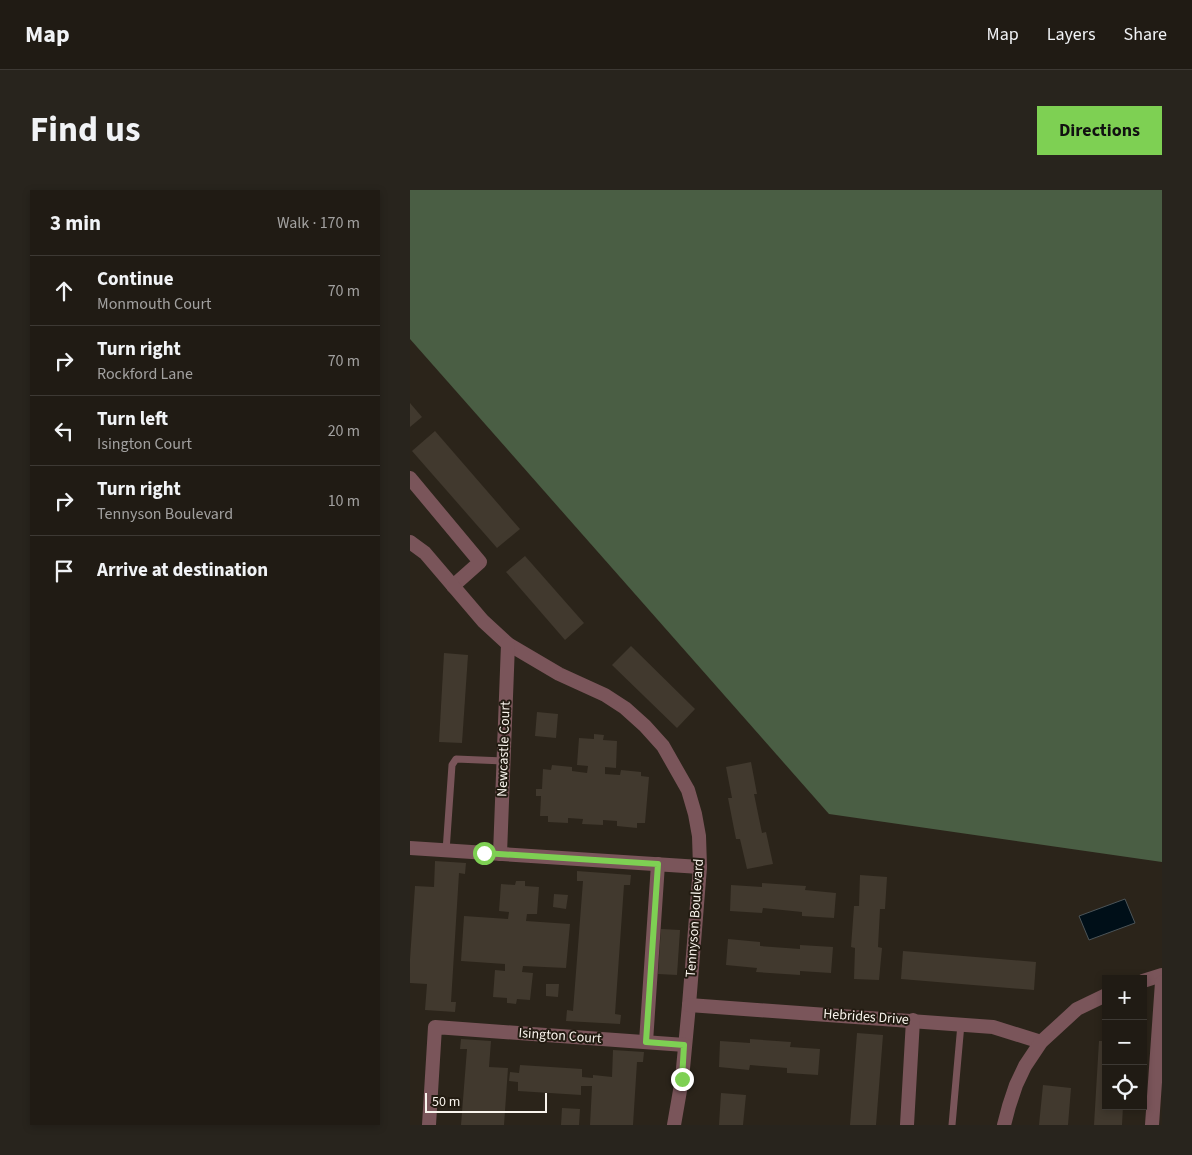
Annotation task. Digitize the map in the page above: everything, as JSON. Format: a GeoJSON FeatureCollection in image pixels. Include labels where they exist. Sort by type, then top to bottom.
{"type":"FeatureCollection","features":[{"type":"Feature","properties":{"kind":"street"},"geometry":{"type":"LineString","coordinates":[[410,478],[480,562],[453,586]]}},
{"type":"Feature","properties":{"kind":"street","name":"Tennyson Boulevard"},"geometry":{"type":"LineString","coordinates":[[410,542],[424,553],[483,621],[508,644],[559,674],[605,696],[625,708],[663,746],[688,790],[699,836],[700,867],[682,1079],[674,1125]]}},
{"type":"Feature","properties":{"kind":"street","name":"Newcastle Court"},"geometry":{"type":"LineString","coordinates":[[500,854],[508,644]]}},
{"type":"Feature","properties":{"kind":"street"},"geometry":{"type":"LineString","coordinates":[[410,848],[700,867]]}},
{"type":"Feature","properties":{"kind":"street"},"geometry":{"type":"LineString","coordinates":[[646,1042],[658,864]]}},
{"type":"Feature","properties":{"kind":"street"},"geometry":{"type":"LineString","coordinates":[[1147,980],[1162,975]]}},
{"type":"Feature","properties":{"kind":"street"},"geometry":{"type":"LineString","coordinates":[[1152,1125],[1162,982]]}},
{"type":"Feature","properties":{"kind":"street"},"geometry":{"type":"LineString","coordinates":[[1004,1125],[1016,1084],[1040,1042],[1077,1009],[1102,997]]}},
{"type":"Feature","properties":{"kind":"street","name":"Hebrides Drive"},"geometry":{"type":"LineString","coordinates":[[689,1005],[993,1026],[1040,1042]]}},
{"type":"Feature","properties":{"kind":"street"},"geometry":{"type":"LineString","coordinates":[[907,1125],[914,1020]]}},
{"type":"Feature","properties":{"kind":"street","name":"Isington Court"},"geometry":{"type":"LineString","coordinates":[[430,1125],[435,1027],[684,1045]]}},
{"type":"Feature","properties":{"kind":"lane"},"geometry":{"type":"LineString","coordinates":[[446,851],[452,765],[456,759],[504,761]]}},
{"type":"Feature","properties":{"kind":"lane"},"geometry":{"type":"LineString","coordinates":[[952,1125],[961,1024]]}},
{"type":"Feature","properties":{"kind":"green space"},"geometry":{"type":"Polygon","coordinates":[[[410,190],[1162,190],[1162,862],[829,814],[410,339],[410,190]]]}},
{"type":"Feature","properties":{"kind":"shaded area"},"geometry":{"type":"Polygon","coordinates":[[[1125,899],[1135,923],[1089,940],[1079,916],[1125,899]]]}},
{"type":"Feature","properties":{"kind":"building"},"geometry":{"type":"Polygon","coordinates":[[[410,403],[422,417],[410,427],[410,403]]]}},
{"type":"Feature","properties":{"kind":"building"},"geometry":{"type":"Polygon","coordinates":[[[435,431],[520,529],[497,548],[412,451],[435,431]]]}},
{"type":"Feature","properties":{"kind":"building"},"geometry":{"type":"Polygon","coordinates":[[[525,556],[584,623],[565,640],[506,572],[525,556]]]}},
{"type":"Feature","properties":{"kind":"building"},"geometry":{"type":"Polygon","coordinates":[[[631,646],[695,709],[677,728],[612,665],[631,646]]]}},
{"type":"Feature","properties":{"kind":"building"},"geometry":{"type":"Polygon","coordinates":[[[444,653],[468,655],[462,743],[439,742],[444,653]]]}},
{"type":"Feature","properties":{"kind":"building"},"geometry":{"type":"Polygon","coordinates":[[[537,712],[558,714],[556,738],[535,736],[537,712]]]}},
{"type":"Feature","properties":{"kind":"building"},"geometry":{"type":"Polygon","coordinates":[[[594,734],[604,735],[603,740],[617,741],[616,768],[605,767],[605,774],[620,775],[621,770],[641,772],[641,776],[649,777],[645,823],[637,823],[637,828],[617,826],[617,821],[603,820],[603,825],[582,824],[583,819],[568,818],[568,823],[548,822],[548,816],[540,816],[541,796],[536,796],[536,789],[542,789],[543,769],[551,770],[552,765],[572,767],[572,771],[587,773],[588,766],[577,765],[579,738],[594,739],[594,734]]]}},
{"type":"Feature","properties":{"kind":"building"},"geometry":{"type":"Polygon","coordinates":[[[751,762],[757,794],[754,794],[762,833],[766,832],[773,864],[747,869],[740,839],[736,839],[728,798],[732,798],[726,767],[751,762]]]}},
{"type":"Feature","properties":{"kind":"building"},"geometry":{"type":"Polygon","coordinates":[[[435,861],[466,863],[465,874],[459,873],[451,1002],[456,1002],[455,1012],[425,1010],[427,984],[410,983],[415,886],[434,887],[435,861]]]}},
{"type":"Feature","properties":{"kind":"building"},"geometry":{"type":"Polygon","coordinates":[[[577,871],[631,875],[630,885],[624,885],[615,1014],[621,1015],[620,1024],[566,1021],[567,1010],[573,1011],[583,881],[577,881],[577,871]]]}},
{"type":"Feature","properties":{"kind":"building"},"geometry":{"type":"Polygon","coordinates":[[[860,875],[887,877],[885,909],[880,909],[878,947],[882,948],[879,980],[854,979],[855,948],[851,947],[854,906],[859,906],[860,875]]]}},
{"type":"Feature","properties":{"kind":"building"},"geometry":{"type":"Polygon","coordinates":[[[516,881],[525,881],[525,886],[539,887],[537,914],[527,914],[526,921],[570,924],[566,968],[523,966],[522,972],[533,973],[530,1000],[517,999],[516,1004],[507,1003],[507,998],[493,997],[495,970],[505,971],[505,964],[461,961],[464,916],[508,919],[509,912],[499,911],[501,884],[515,885],[516,881]]]}},
{"type":"Feature","properties":{"kind":"building"},"geometry":{"type":"Polygon","coordinates":[[[762,883],[806,886],[805,890],[836,893],[834,918],[802,916],[802,912],[763,908],[762,913],[730,911],[731,885],[762,887],[762,883]]]}},
{"type":"Feature","properties":{"kind":"building"},"geometry":{"type":"Polygon","coordinates":[[[554,894],[568,895],[566,909],[553,907],[554,894]]]}},
{"type":"Feature","properties":{"kind":"building"},"geometry":{"type":"Polygon","coordinates":[[[661,929],[680,930],[677,975],[658,974],[661,929]]]}},
{"type":"Feature","properties":{"kind":"building"},"geometry":{"type":"Polygon","coordinates":[[[728,939],[760,942],[760,946],[800,949],[800,945],[833,947],[831,973],[800,971],[800,975],[756,972],[757,968],[726,965],[728,939]]]}},
{"type":"Feature","properties":{"kind":"building"},"geometry":{"type":"Polygon","coordinates":[[[903,951],[1036,962],[1034,990],[901,979],[903,951]]]}},
{"type":"Feature","properties":{"kind":"building"},"geometry":{"type":"Polygon","coordinates":[[[546,984],[559,984],[558,997],[546,996],[546,984]]]}},
{"type":"Feature","properties":{"kind":"building"},"geometry":{"type":"Polygon","coordinates":[[[857,1033],[883,1035],[876,1125],[850,1125],[857,1033]]]}},
{"type":"Feature","properties":{"kind":"building"},"geometry":{"type":"Polygon","coordinates":[[[461,1039],[491,1041],[489,1067],[508,1068],[504,1125],[461,1125],[467,1049],[460,1049],[461,1039]]]}},
{"type":"Feature","properties":{"kind":"building"},"geometry":{"type":"Polygon","coordinates":[[[750,1039],[791,1042],[790,1047],[820,1049],[818,1075],[787,1073],[787,1068],[750,1065],[749,1070],[719,1067],[720,1041],[750,1043],[750,1039]]]}},
{"type":"Feature","properties":{"kind":"building"},"geometry":{"type":"Polygon","coordinates":[[[1099,1041],[1102,1041],[1102,1110],[1123,1110],[1122,1125],[1094,1125],[1099,1041]]]}},
{"type":"Feature","properties":{"kind":"building"},"geometry":{"type":"Polygon","coordinates":[[[613,1050],[644,1052],[643,1062],[637,1062],[633,1125],[590,1125],[592,1086],[581,1086],[581,1095],[518,1091],[518,1082],[509,1081],[510,1072],[519,1073],[520,1065],[582,1069],[582,1077],[593,1078],[593,1075],[612,1077],[613,1050]]]}},
{"type":"Feature","properties":{"kind":"building"},"geometry":{"type":"Polygon","coordinates":[[[1043,1085],[1071,1088],[1068,1125],[1039,1125],[1043,1085]]]}},
{"type":"Feature","properties":{"kind":"building"},"geometry":{"type":"Polygon","coordinates":[[[721,1093],[746,1095],[743,1125],[719,1125],[721,1093]]]}},
{"type":"Feature","properties":{"kind":"building"},"geometry":{"type":"Polygon","coordinates":[[[562,1108],[580,1109],[579,1125],[561,1125],[562,1108]]]}},
{"type":"Feature","properties":{"kind":"route"},"geometry":{"type":"LineString","coordinates":[[484,853],[658,864],[646,1042],[684,1045],[682,1079]]}}]}
